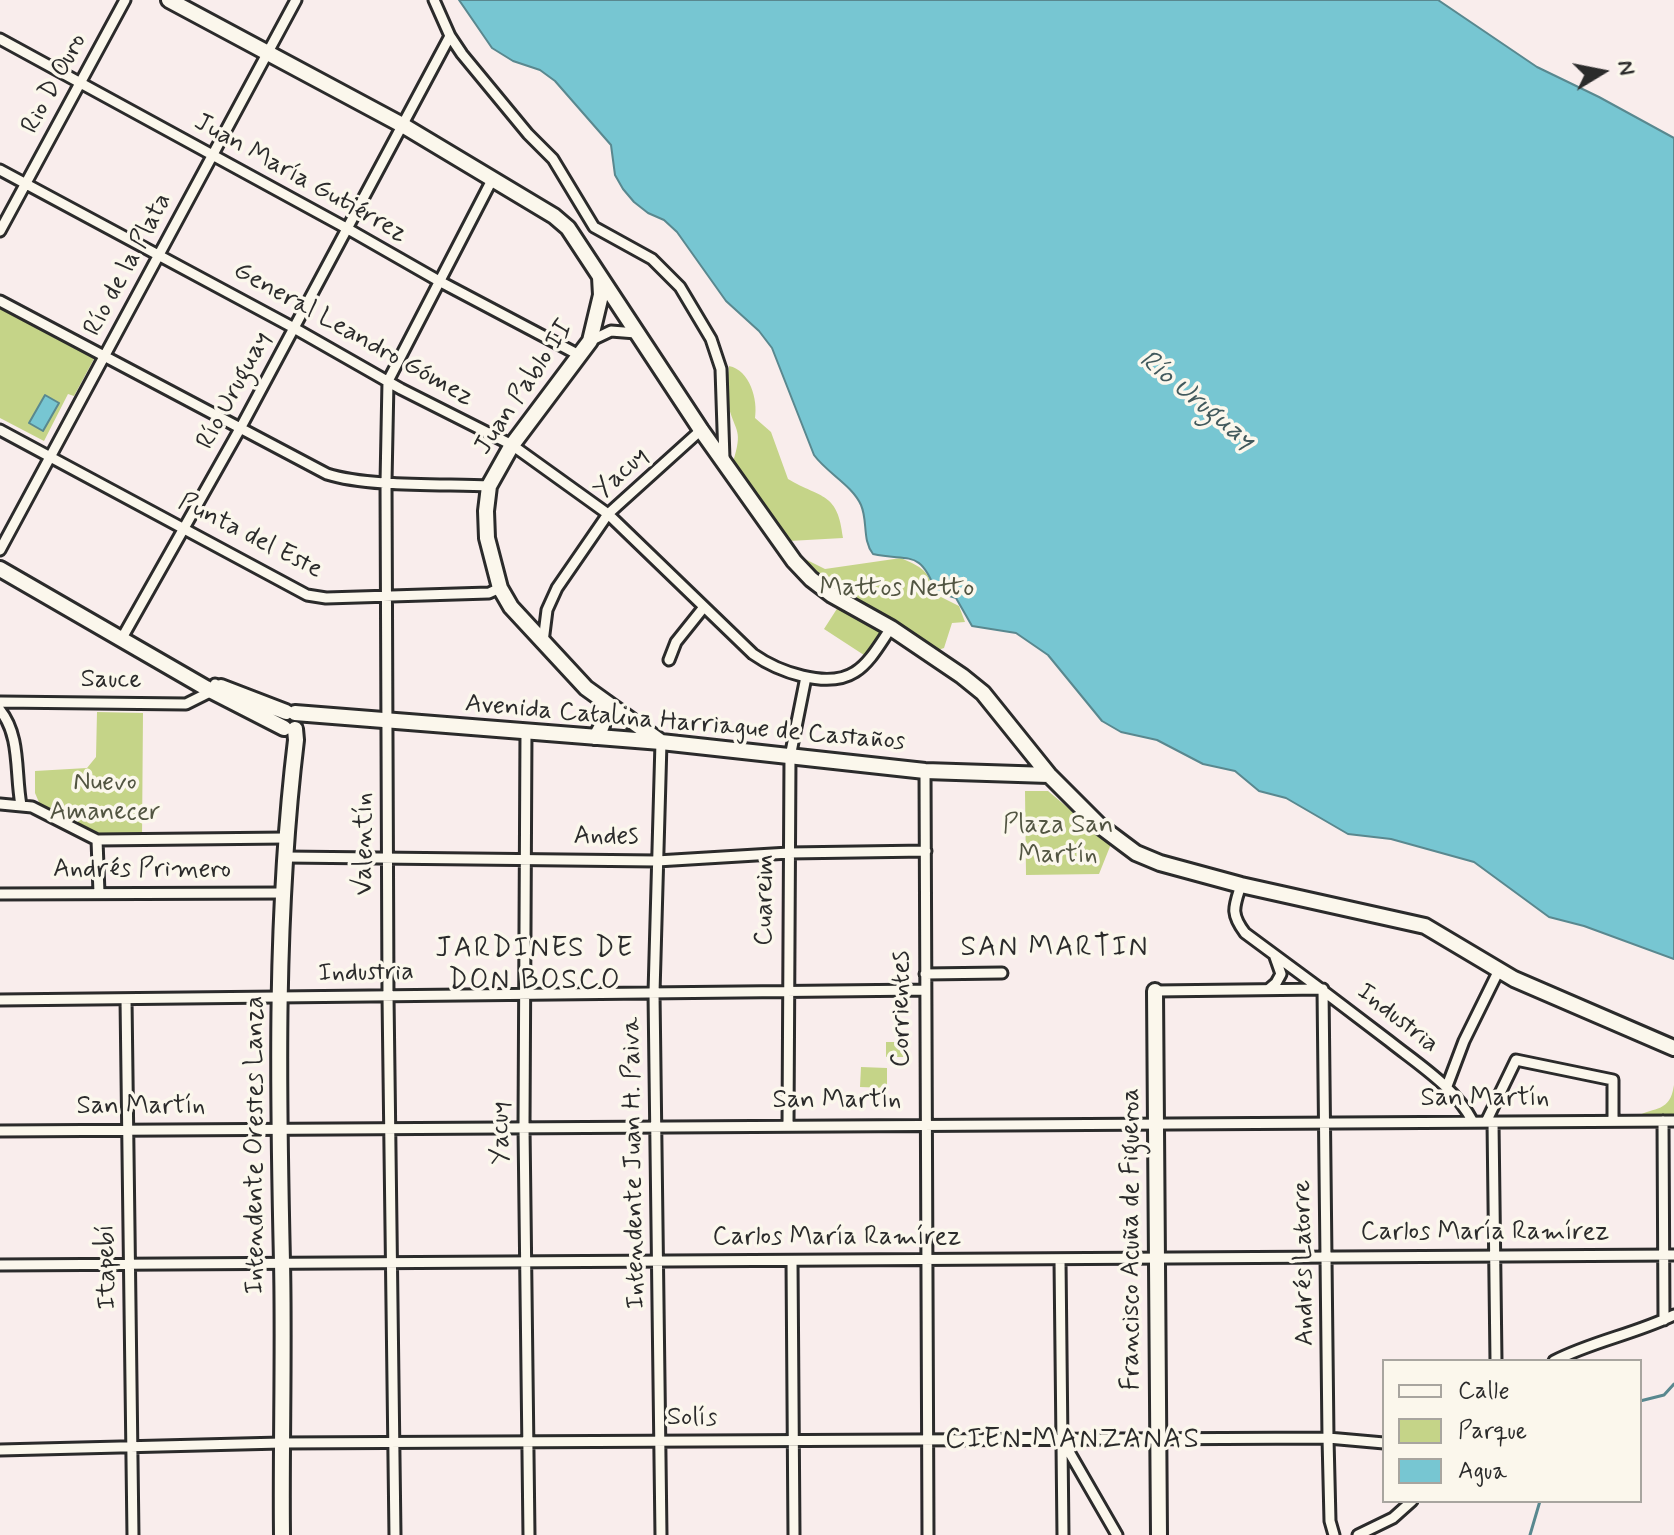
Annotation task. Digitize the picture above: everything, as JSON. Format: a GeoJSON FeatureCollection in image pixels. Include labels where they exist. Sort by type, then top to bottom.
{"type":"FeatureCollection","features":[{"type":"Feature","properties":{"kind":"street","name":"Rio D Ouro"},"geometry":{"type":"LineString","coordinates":[[0,231],[125,0]]}},
{"type":"Feature","properties":{"kind":"street"},"geometry":{"type":"LineString","coordinates":[[169,0],[404,126],[493,178],[568,228],[701,430],[794,561],[832,595],[891,628],[983,693],[1049,775],[1116,841],[1160,863],[1241,885],[1425,926],[1499,970],[1674,1048]]}},
{"type":"Feature","properties":{"kind":"street","name":"Río de la Plata"},"geometry":{"type":"LineString","coordinates":[[0,550],[296,0]]}},
{"type":"Feature","properties":{"kind":"street"},"geometry":{"type":"LineString","coordinates":[[434,0],[462,54],[528,134],[553,159],[594,227],[652,259],[680,287],[711,339],[721,369],[724,462]]}},
{"type":"Feature","properties":{"kind":"street","name":"Río Uruguay"},"geometry":{"type":"LineString","coordinates":[[126,640],[450,36]]}},
{"type":"Feature","properties":{"kind":"street","name":"Juan María Gutiérrez"},"geometry":{"type":"LineString","coordinates":[[0,39],[579,355]]}},
{"type":"Feature","properties":{"kind":"street","name":"General Leandro Gómez"},"geometry":{"type":"LineString","coordinates":[[0,170],[512,445],[608,514],[753,654],[769,665],[806,677],[841,678],[853,674],[862,666],[891,628]]}},
{"type":"Feature","properties":{"kind":"street","name":"Valentín"},"geometry":{"type":"LineString","coordinates":[[395,1535],[388,996],[388,381],[493,178]]}},
{"type":"Feature","properties":{"kind":"street","name":"Juan Pablo II"},"geometry":{"type":"LineString","coordinates":[[600,275],[601,295],[590,341],[512,445],[489,486],[487,538],[500,588],[511,607],[601,699],[661,742]]}},
{"type":"Feature","properties":{"kind":"street"},"geometry":{"type":"LineString","coordinates":[[0,301],[327,474],[386,482],[489,486]]}},
{"type":"Feature","properties":{"kind":"street"},"geometry":{"type":"LineString","coordinates":[[590,341],[611,331],[636,333]]}},
{"type":"Feature","properties":{"kind":"street","name":"Punta del Este"},"geometry":{"type":"LineString","coordinates":[[0,430],[307,595],[326,598],[489,593],[500,588]]}},
{"type":"Feature","properties":{"kind":"street","name":"Yacuy"},"geometry":{"type":"LineString","coordinates":[[543,642],[547,610],[557,588],[608,514],[701,430]]}},
{"type":"Feature","properties":{"kind":"street","name":"Avenida Catalina Harriague de Castaños"},"geometry":{"type":"LineString","coordinates":[[0,569],[213,688],[291,723],[317,716],[526,730],[925,771],[1049,775]]}},
{"type":"Feature","properties":{"kind":"street"},"geometry":{"type":"LineString","coordinates":[[669,660],[676,642],[704,607]]}},
{"type":"Feature","properties":{"kind":"street","name":"Cuareim"},"geometry":{"type":"LineString","coordinates":[[788,1125],[790,757],[806,677]]}},
{"type":"Feature","properties":{"kind":"street","name":"Sauce"},"geometry":{"type":"LineString","coordinates":[[0,702],[186,704],[213,688]]}},
{"type":"Feature","properties":{"kind":"street"},"geometry":{"type":"LineString","coordinates":[[594,737],[602,725],[604,712],[601,699]]}},
{"type":"Feature","properties":{"kind":"street"},"geometry":{"type":"LineString","coordinates":[[0,710],[10,722],[12,731],[21,805]]}},
{"type":"Feature","properties":{"kind":"street","name":"Intendente Orestes Lanza"},"geometry":{"type":"LineString","coordinates":[[282,1535],[282,1265],[278,1129],[285,857],[294,755],[291,723]]}},
{"type":"Feature","properties":{"kind":"street","name":"Yacuy"},"geometry":{"type":"LineString","coordinates":[[526,730],[524,1127],[529,1535]]}},
{"type":"Feature","properties":{"kind":"street","name":"Intendente Juan H. Paiva"},"geometry":{"type":"LineString","coordinates":[[661,742],[654,993],[661,1535]]}},
{"type":"Feature","properties":{"kind":"street","name":"Corrientes"},"geometry":{"type":"LineString","coordinates":[[925,771],[928,1535]]}},
{"type":"Feature","properties":{"kind":"street"},"geometry":{"type":"LineString","coordinates":[[0,804],[32,807],[97,840],[286,838]]}},
{"type":"Feature","properties":{"kind":"street"},"geometry":{"type":"LineString","coordinates":[[97,840],[99,893]]}},
{"type":"Feature","properties":{"kind":"street","name":"Andes"},"geometry":{"type":"LineString","coordinates":[[285,857],[657,861],[789,853],[926,851]]}},
{"type":"Feature","properties":{"kind":"street","name":"Industria"},"geometry":{"type":"LineString","coordinates":[[1241,885],[1234,907],[1235,920],[1245,933],[1323,989],[1447,1086],[1473,1122]]}},
{"type":"Feature","properties":{"kind":"street","name":"Andrés Primero"},"geometry":{"type":"LineString","coordinates":[[0,894],[284,893]]}},
{"type":"Feature","properties":{"kind":"street"},"geometry":{"type":"LineString","coordinates":[[1269,989],[1281,974],[1274,954]]}},
{"type":"Feature","properties":{"kind":"street"},"geometry":{"type":"LineString","coordinates":[[1447,1086],[1464,1041],[1499,970]]}},
{"type":"Feature","properties":{"kind":"street"},"geometry":{"type":"LineString","coordinates":[[925,974],[1002,973]]}},
{"type":"Feature","properties":{"kind":"street","name":"Industria"},"geometry":{"type":"LineString","coordinates":[[1155,991],[1323,989]]}},
{"type":"Feature","properties":{"kind":"street","name":"Andrés Latorre"},"geometry":{"type":"LineString","coordinates":[[1323,989],[1328,1438],[1330,1521],[1334,1535]]}},
{"type":"Feature","properties":{"kind":"street","name":"Industria"},"geometry":{"type":"LineString","coordinates":[[0,1000],[924,990]]}},
{"type":"Feature","properties":{"kind":"street","name":"Francisco Acuña de Figueroa"},"geometry":{"type":"LineString","coordinates":[[1155,991],[1159,1535]]}},
{"type":"Feature","properties":{"kind":"street","name":"Itapebí"},"geometry":{"type":"LineString","coordinates":[[126,999],[133,1535]]}},
{"type":"Feature","properties":{"kind":"street"},"geometry":{"type":"LineString","coordinates":[[1655,1041],[1674,1055]]}},
{"type":"Feature","properties":{"kind":"street"},"geometry":{"type":"LineString","coordinates":[[1496,1359],[1489,1122],[1516,1060],[1613,1080],[1613,1121]]}},
{"type":"Feature","properties":{"kind":"street"},"geometry":{"type":"LineString","coordinates":[[1663,1121],[1669,1255],[1664,1320]]}},
{"type":"Feature","properties":{"kind":"street","name":"San Martín"},"geometry":{"type":"LineString","coordinates":[[0,1131],[924,1123],[1156,1125],[1674,1121]]}},
{"type":"Feature","properties":{"kind":"street","name":"Carlos María Ramírez"},"geometry":{"type":"LineString","coordinates":[[0,1265],[1669,1255]]}},
{"type":"Feature","properties":{"kind":"street"},"geometry":{"type":"LineString","coordinates":[[1060,1260],[1063,1535]]}},
{"type":"Feature","properties":{"kind":"street"},"geometry":{"type":"LineString","coordinates":[[792,1261],[794,1535]]}},
{"type":"Feature","properties":{"kind":"street"},"geometry":{"type":"LineString","coordinates":[[1558,1359],[1674,1315]]}},
{"type":"Feature","properties":{"kind":"street","name":"Solís"},"geometry":{"type":"LineString","coordinates":[[0,1450],[281,1443],[794,1443],[928,1439],[1328,1438],[1382,1443]]}},
{"type":"Feature","properties":{"kind":"street"},"geometry":{"type":"LineString","coordinates":[[1062,1440],[1117,1535]]}},
{"type":"Feature","properties":{"kind":"street"},"geometry":{"type":"LineString","coordinates":[[1358,1535],[1393,1518],[1410,1503]]}},
{"type":"Feature","properties":{"kind":"green space"},"geometry":{"type":"Polygon","coordinates":[[[0,307],[95,357],[74,396],[68,394],[44,441],[0,418],[0,307]]]}},
{"type":"Feature","properties":{"kind":"green space"},"geometry":{"type":"Polygon","coordinates":[[[729,366],[747,379],[754,395],[755,418],[771,432],[788,479],[832,504],[841,523],[843,538],[789,541],[733,462],[738,437],[727,401],[729,366]]]}},
{"type":"Feature","properties":{"kind":"green space","name":"Mattos Netto"},"geometry":{"type":"Polygon","coordinates":[[[901,558],[925,572],[937,595],[959,606],[965,622],[952,623],[944,648],[935,651],[821,581],[801,562],[805,559],[825,569],[901,558]]]}},
{"type":"Feature","properties":{"kind":"green space"},"geometry":{"type":"Polygon","coordinates":[[[840,604],[882,633],[867,657],[824,629],[840,604]]]}},
{"type":"Feature","properties":{"kind":"green space","name":"Nuevo Amanecer"},"geometry":{"type":"Polygon","coordinates":[[[97,712],[143,713],[142,837],[101,836],[41,807],[35,793],[35,771],[87,768],[96,757],[97,712]]]}},
{"type":"Feature","properties":{"kind":"green space","name":"Plaza San Martín"},"geometry":{"type":"Polygon","coordinates":[[[1025,791],[1048,791],[1111,844],[1099,874],[1026,875],[1025,791]]]}},
{"type":"Feature","properties":{"kind":"green space"},"geometry":{"type":"Polygon","coordinates":[[[886,1042],[908,1042],[908,1057],[886,1057],[886,1042]]]}},
{"type":"Feature","properties":{"kind":"green space"},"geometry":{"type":"Polygon","coordinates":[[[861,1067],[887,1068],[887,1088],[860,1087],[861,1067]]]}},
{"type":"Feature","properties":{"kind":"green space"},"geometry":{"type":"Polygon","coordinates":[[[1674,1085],[1674,1117],[1636,1117],[1665,1105],[1674,1085]]]}},
{"type":"Feature","properties":{"kind":"water"},"geometry":{"type":"Polygon","coordinates":[[[459,0],[1438,0],[1537,67],[1674,138],[1674,959],[1584,926],[1549,917],[1474,862],[1391,839],[1348,834],[1286,798],[1259,791],[1235,771],[1203,764],[1157,740],[1121,732],[1102,721],[1048,655],[1016,633],[972,626],[956,598],[936,592],[919,563],[873,554],[867,543],[861,505],[852,491],[814,455],[772,348],[759,331],[726,301],[677,232],[664,220],[634,202],[623,189],[615,175],[611,145],[555,81],[540,70],[513,61],[492,48],[459,0]]]}},
{"type":"Feature","properties":{"kind":"water"},"geometry":{"type":"Polygon","coordinates":[[[45,395],[59,403],[43,431],[29,423],[45,395]]]}},
{"type":"Feature","properties":{"kind":"waterway"},"geometry":{"type":"LineString","coordinates":[[1642,1400],[1664,1395],[1674,1384]]}},
{"type":"Feature","properties":{"kind":"waterway"},"geometry":{"type":"LineString","coordinates":[[1530,1535],[1539,1503]]}},
{"type":"Feature","properties":{"kind":"district","name":"SAN MARTIN"},"geometry":{"type":"Point","coordinates":[1055,949]}},
{"type":"Feature","properties":{"kind":"district","name":"JARDINES DE DON BOSCO"},"geometry":{"type":"Point","coordinates":[535,966]}},
{"type":"Feature","properties":{"kind":"district","name":"CIEN MANZANAS"},"geometry":{"type":"Point","coordinates":[1073,1441]}}]}
